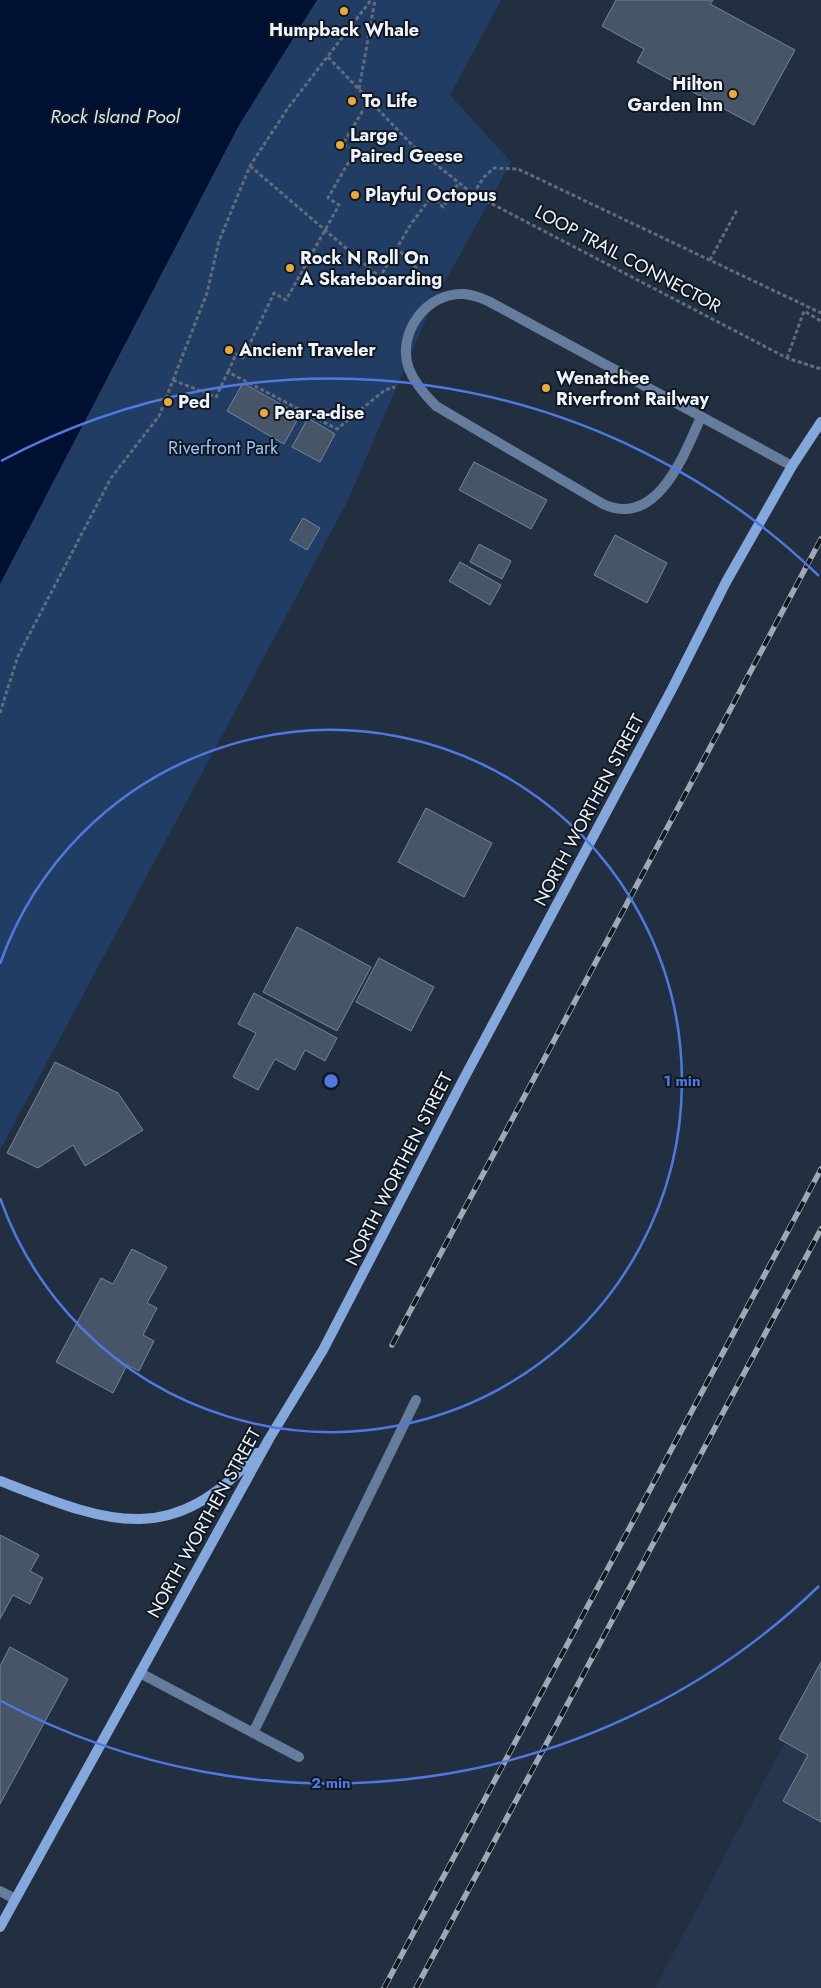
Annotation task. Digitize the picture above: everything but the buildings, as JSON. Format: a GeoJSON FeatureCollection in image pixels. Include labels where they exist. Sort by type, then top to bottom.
{"type":"FeatureCollection","features":[{"type":"Feature","properties":{"kind":"main road","name":"NORTH WORTHEN STREET"},"geometry":{"type":"LineString","coordinates":[[0,1927],[269,1439],[346,1308],[462,1082],[726,582],[792,466],[821,422]]}},
{"type":"Feature","properties":{"kind":"main road"},"geometry":{"type":"LineString","coordinates":[[0,1481],[70,1508],[98,1515],[129,1520],[162,1518],[188,1509],[216,1492],[239,1473],[269,1439]]}},
{"type":"Feature","properties":{"kind":"street"},"geometry":{"type":"LineString","coordinates":[[701,417],[672,477],[658,493],[637,507],[620,510],[603,504],[449,415],[424,394],[414,381],[406,357],[410,328],[423,310],[446,298],[463,294],[490,302],[792,466]]}},
{"type":"Feature","properties":{"kind":"street"},"geometry":{"type":"LineString","coordinates":[[253,1733],[416,1400]]}},
{"type":"Feature","properties":{"kind":"street"},"geometry":{"type":"LineString","coordinates":[[140,1673],[299,1757]]}},
{"type":"Feature","properties":{"kind":"street"},"geometry":{"type":"LineString","coordinates":[[0,1891],[16,1899]]}},
{"type":"Feature","properties":{"kind":"path"},"geometry":{"type":"LineString","coordinates":[[0,713],[18,656],[111,478],[159,416],[207,293],[218,241],[250,166],[288,108],[373,0]]}},
{"type":"Feature","properties":{"kind":"path"},"geometry":{"type":"LineString","coordinates":[[359,90],[373,0]]}},
{"type":"Feature","properties":{"kind":"path","name":"LOOP TRAIL CONNECTOR"},"geometry":{"type":"LineString","coordinates":[[328,57],[413,146],[458,184],[473,194],[787,358],[821,369]]}},
{"type":"Feature","properties":{"kind":"path"},"geometry":{"type":"LineString","coordinates":[[173,380],[216,397],[236,354],[243,358],[274,293],[286,300],[339,205],[328,198],[355,151],[343,144],[369,100]]}},
{"type":"Feature","properties":{"kind":"path"},"geometry":{"type":"LineString","coordinates":[[250,166],[380,277],[396,247],[432,196],[443,207],[458,184]]}},
{"type":"Feature","properties":{"kind":"path"},"geometry":{"type":"LineString","coordinates":[[473,194],[484,177],[494,168],[518,169],[821,313]]}},
{"type":"Feature","properties":{"kind":"path"},"geometry":{"type":"LineString","coordinates":[[710,260],[737,210]]}},
{"type":"Feature","properties":{"kind":"path"},"geometry":{"type":"LineString","coordinates":[[396,247],[446,298]]}},
{"type":"Feature","properties":{"kind":"path"},"geometry":{"type":"LineString","coordinates":[[787,358],[804,311],[821,321]]}},
{"type":"Feature","properties":{"kind":"path"},"geometry":{"type":"LineString","coordinates":[[228,372],[337,429],[385,390],[414,381]]}},
{"type":"Feature","properties":{"kind":"shaded area"},"geometry":{"type":"Polygon","coordinates":[[[821,1673],[821,1988],[655,1988],[821,1673]]]}},
{"type":"Feature","properties":{"kind":"green space","name":"Riverfront Park"},"geometry":{"type":"Polygon","coordinates":[[[317,0],[501,0],[450,95],[511,162],[433,303],[346,504],[0,1150],[0,584],[239,125],[317,0]]]}},
{"type":"Feature","properties":{"kind":"water","name":"Rock Island Pool"},"geometry":{"type":"Polygon","coordinates":[[[0,0],[317,0],[239,125],[0,584],[0,0]]]}},
{"type":"Feature","properties":{"kind":"railway"},"geometry":{"type":"LineString","coordinates":[[392,1345],[821,539]]}},
{"type":"Feature","properties":{"kind":"railway"},"geometry":{"type":"LineString","coordinates":[[384,1988],[821,1169]]}},
{"type":"Feature","properties":{"kind":"railway"},"geometry":{"type":"LineString","coordinates":[[416,1988],[821,1229]]}},
{"type":"Feature","properties":{"kind":"place","name":"Humpback Whale"},"geometry":{"type":"Point","coordinates":[344,11]}},
{"type":"Feature","properties":{"kind":"place","name":"Hilton Garden Inn"},"geometry":{"type":"Point","coordinates":[733,94]}},
{"type":"Feature","properties":{"kind":"place","name":"To Life"},"geometry":{"type":"Point","coordinates":[352,101]}},
{"type":"Feature","properties":{"kind":"place","name":"Large Paired Geese"},"geometry":{"type":"Point","coordinates":[340,145]}},
{"type":"Feature","properties":{"kind":"place","name":"Playful Octopus"},"geometry":{"type":"Point","coordinates":[355,195]}},
{"type":"Feature","properties":{"kind":"place","name":"Rock N Roll On A Skateboarding"},"geometry":{"type":"Point","coordinates":[290,268]}},
{"type":"Feature","properties":{"kind":"place","name":"Ancient Traveler"},"geometry":{"type":"Point","coordinates":[229,350]}},
{"type":"Feature","properties":{"kind":"place","name":"Wenatchee Riverfront Railway"},"geometry":{"type":"Point","coordinates":[546,388]}},
{"type":"Feature","properties":{"kind":"place","name":"Ped"},"geometry":{"type":"Point","coordinates":[168,402]}},
{"type":"Feature","properties":{"kind":"place","name":"Pear-a-dise"},"geometry":{"type":"Point","coordinates":[264,413]}}]}
